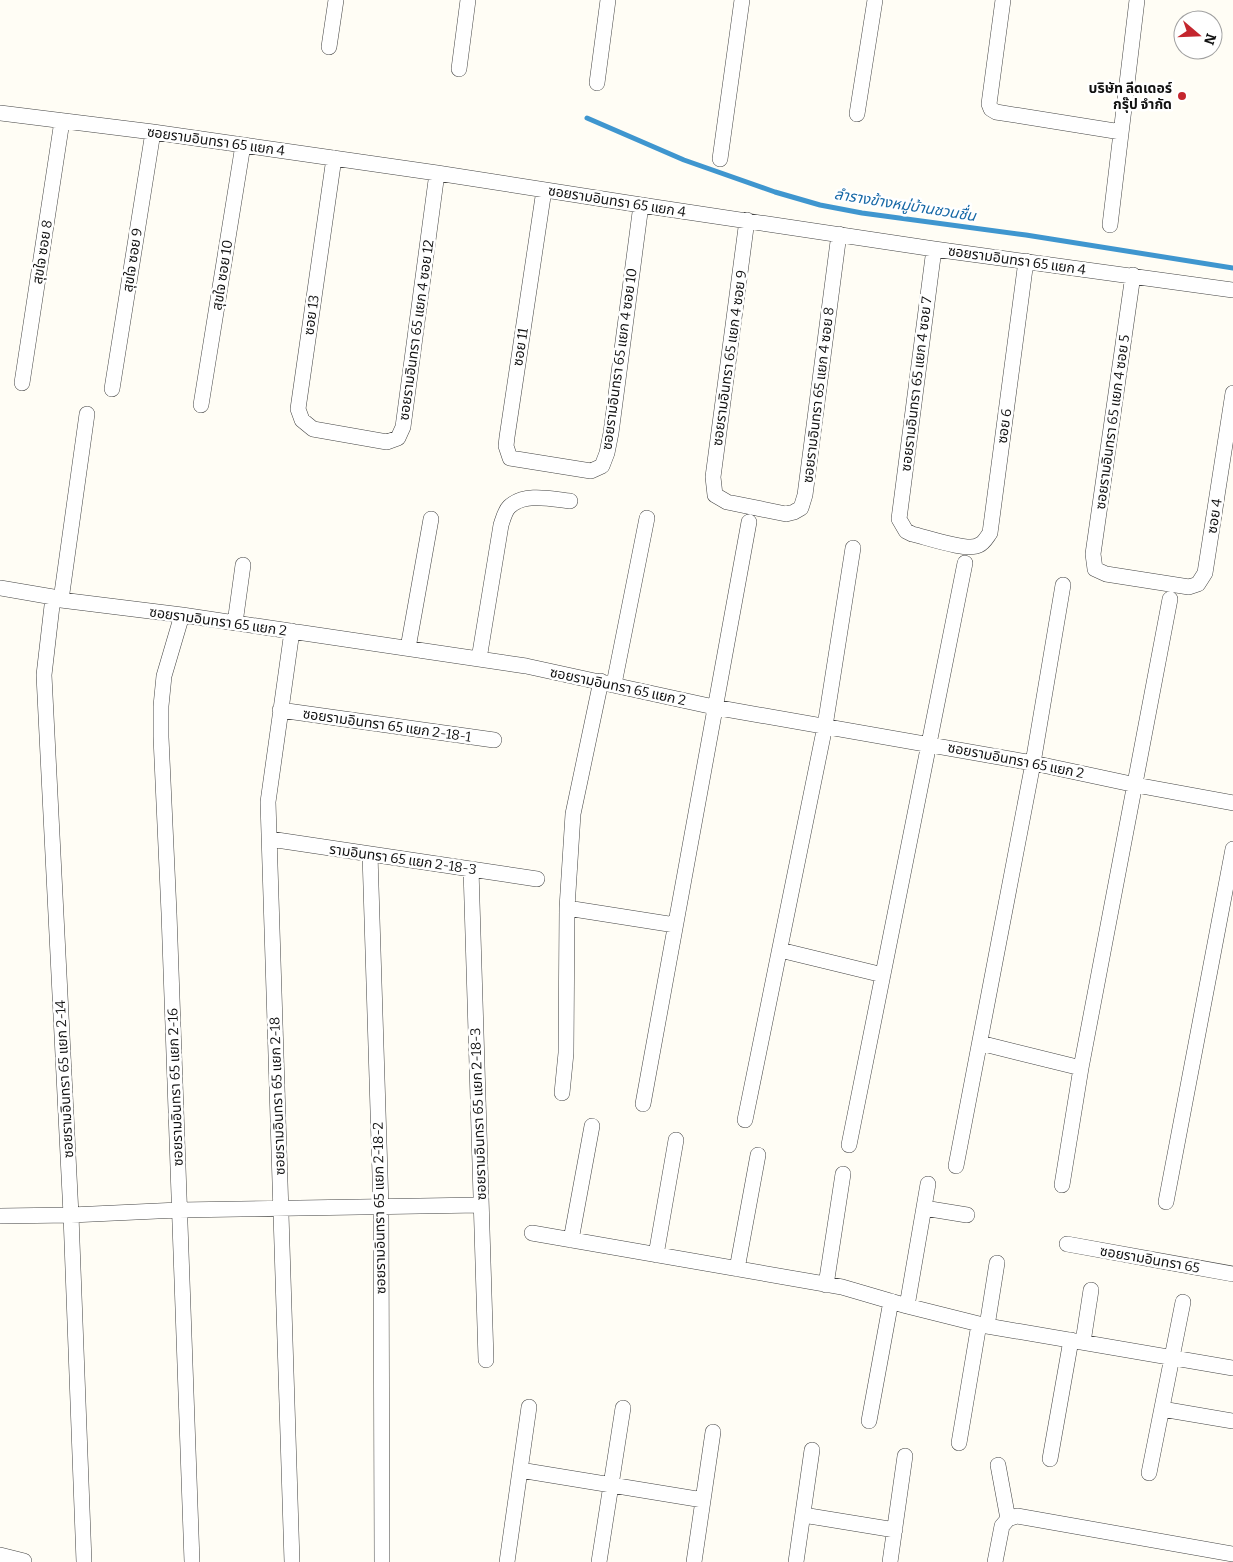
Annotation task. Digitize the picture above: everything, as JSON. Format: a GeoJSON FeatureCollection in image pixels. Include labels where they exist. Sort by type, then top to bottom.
{"type":"FeatureCollection","features":[{"type":"Feature","properties":{"kind":"street"},"geometry":{"type":"LineString","coordinates":[[329,47],[336,0]]}},
{"type":"Feature","properties":{"kind":"street"},"geometry":{"type":"LineString","coordinates":[[459,69],[468,0]]}},
{"type":"Feature","properties":{"kind":"street"},"geometry":{"type":"LineString","coordinates":[[597,83],[608,0]]}},
{"type":"Feature","properties":{"kind":"street"},"geometry":{"type":"LineString","coordinates":[[720,158],[742,0]]}},
{"type":"Feature","properties":{"kind":"street"},"geometry":{"type":"LineString","coordinates":[[857,114],[875,0]]}},
{"type":"Feature","properties":{"kind":"street"},"geometry":{"type":"LineString","coordinates":[[1003,0],[989,104],[991,109],[996,112],[1121,132]]}},
{"type":"Feature","properties":{"kind":"street"},"geometry":{"type":"LineString","coordinates":[[1110,225],[1137,0]]}},
{"type":"Feature","properties":{"kind":"street","name":"ซอยรามอินทรา 65 แยก 4"},"geometry":{"type":"LineString","coordinates":[[0,113],[153,132],[437,173],[934,249],[1233,290]]}},
{"type":"Feature","properties":{"kind":"street","name":"สุขใจ ซอย 8"},"geometry":{"type":"LineString","coordinates":[[22,383],[62,121]]}},
{"type":"Feature","properties":{"kind":"street","name":"สุขใจ ซอย 9"},"geometry":{"type":"LineString","coordinates":[[112,389],[153,132]]}},
{"type":"Feature","properties":{"kind":"street","name":"สุขใจ ซอย 10"},"geometry":{"type":"LineString","coordinates":[[201,405],[243,145]]}},
{"type":"Feature","properties":{"kind":"street","name":"ซอย 13"},"geometry":{"type":"LineString","coordinates":[[334,158],[298,409],[302,420],[314,429],[351,436]]}},
{"type":"Feature","properties":{"kind":"street","name":"ซอยรามอินทรา 65 แยก 4 ซอย 12"},"geometry":{"type":"LineString","coordinates":[[351,436],[387,442],[398,438],[403,427],[437,173]]}},
{"type":"Feature","properties":{"kind":"street","name":"ซอย 11"},"geometry":{"type":"LineString","coordinates":[[544,190],[506,446],[510,458],[556,466]]}},
{"type":"Feature","properties":{"kind":"street","name":"ซอยรามอินทรา 65 แยก 4 ซอย 10"},"geometry":{"type":"LineString","coordinates":[[556,466],[592,471],[602,466],[607,453],[641,205]]}},
{"type":"Feature","properties":{"kind":"street","name":"ซอยรามอินทรา 65 แยก 4 ซอย 9"},"geometry":{"type":"LineString","coordinates":[[747,220],[713,477],[715,494],[727,502],[756,508]]}},
{"type":"Feature","properties":{"kind":"street","name":"ซอยรามอินทรา 65 แยก 4 ซอย 8"},"geometry":{"type":"LineString","coordinates":[[756,508],[786,514],[794,512],[801,508],[805,495],[838,234]]}},
{"type":"Feature","properties":{"kind":"street","name":"ซอยรามอินทรา 65 แยก 4 ซอย 7"},"geometry":{"type":"LineString","coordinates":[[899,519],[934,249]]}},
{"type":"Feature","properties":{"kind":"street","name":"ซอย 6"},"geometry":{"type":"LineString","coordinates":[[899,519],[906,531],[912,534],[970,547],[979,545],[990,533],[1026,261]]}},
{"type":"Feature","properties":{"kind":"street","name":"ซอยรามอินทรา 65 แยก 4 ซอย 5"},"geometry":{"type":"LineString","coordinates":[[1133,275],[1093,554],[1095,569],[1106,574],[1146,580]]}},
{"type":"Feature","properties":{"kind":"street","name":"ซอย 4"},"geometry":{"type":"LineString","coordinates":[[1146,580],[1189,587],[1198,584],[1205,573],[1233,393]]}},
{"type":"Feature","properties":{"kind":"street","name":"ซอยรามอินทรา 65 แยก 2-14"},"geometry":{"type":"LineString","coordinates":[[84,1562],[71,1215],[44,675],[87,414]]}},
{"type":"Feature","properties":{"kind":"street"},"geometry":{"type":"LineString","coordinates":[[480,659],[501,525],[508,508],[518,501],[538,498],[570,501]]}},
{"type":"Feature","properties":{"kind":"street"},"geometry":{"type":"LineString","coordinates":[[562,1094],[567,1044],[567,908],[573,814],[607,683],[646,518]]}},
{"type":"Feature","properties":{"kind":"street"},"geometry":{"type":"LineString","coordinates":[[408,648],[431,520]]}},
{"type":"Feature","properties":{"kind":"street"},"geometry":{"type":"LineString","coordinates":[[643,1104],[749,522]]}},
{"type":"Feature","properties":{"kind":"street"},"geometry":{"type":"LineString","coordinates":[[745,1120],[825,726],[853,548]]}},
{"type":"Feature","properties":{"kind":"street"},"geometry":{"type":"LineString","coordinates":[[849,1145],[965,563]]}},
{"type":"Feature","properties":{"kind":"street"},"geometry":{"type":"LineString","coordinates":[[235,623],[243,565]]}},
{"type":"Feature","properties":{"kind":"street"},"geometry":{"type":"LineString","coordinates":[[956,1166],[1033,762],[1063,585]]}},
{"type":"Feature","properties":{"kind":"street","name":"ซอยรามอินทรา 65 แยก 2"},"geometry":{"type":"LineString","coordinates":[[0,588],[57,598],[526,666],[714,707],[1033,762],[1136,785],[1233,803]]}},
{"type":"Feature","properties":{"kind":"street"},"geometry":{"type":"LineString","coordinates":[[1062,1185],[1082,1068],[1170,599]]}},
{"type":"Feature","properties":{"kind":"street","name":"ซอยรามอินทรา 65 แยก 2-16"},"geometry":{"type":"LineString","coordinates":[[182,615],[164,676],[161,714],[192,1562]]}},
{"type":"Feature","properties":{"kind":"street","name":"ซอยรามอินทรา 65 แยก 2-18"},"geometry":{"type":"LineString","coordinates":[[292,632],[268,802],[292,1562]]}},
{"type":"Feature","properties":{"kind":"street","name":"ซอยรามอินทรา 65 แยก 2-18-1"},"geometry":{"type":"LineString","coordinates":[[280,710],[494,740]]}},
{"type":"Feature","properties":{"kind":"street","name":"รามอินทรา 65 แยก 2-18-3"},"geometry":{"type":"LineString","coordinates":[[270,839],[536,879]]}},
{"type":"Feature","properties":{"kind":"street"},"geometry":{"type":"LineString","coordinates":[[1166,1202],[1233,849]]}},
{"type":"Feature","properties":{"kind":"street","name":"ซอยรามอินทรา 65 แยก 2-18-2"},"geometry":{"type":"LineString","coordinates":[[370,854],[381,1207],[382,1562]]}},
{"type":"Feature","properties":{"kind":"street","name":"ซอยรามอินทรา 65 แยก 2-18-3"},"geometry":{"type":"LineString","coordinates":[[471,869],[486,1360]]}},
{"type":"Feature","properties":{"kind":"street"},"geometry":{"type":"LineString","coordinates":[[567,908],[675,925]]}},
{"type":"Feature","properties":{"kind":"street"},"geometry":{"type":"LineString","coordinates":[[780,950],[883,975]]}},
{"type":"Feature","properties":{"kind":"street"},"geometry":{"type":"LineString","coordinates":[[980,1043],[1082,1068]]}},
{"type":"Feature","properties":{"kind":"street"},"geometry":{"type":"LineString","coordinates":[[571,1240],[592,1126]]}},
{"type":"Feature","properties":{"kind":"street"},"geometry":{"type":"LineString","coordinates":[[656,1255],[676,1140]]}},
{"type":"Feature","properties":{"kind":"street"},"geometry":{"type":"LineString","coordinates":[[737,1269],[758,1155]]}},
{"type":"Feature","properties":{"kind":"street"},"geometry":{"type":"LineString","coordinates":[[826,1285],[843,1174]]}},
{"type":"Feature","properties":{"kind":"street"},"geometry":{"type":"LineString","coordinates":[[907,1306],[928,1184]]}},
{"type":"Feature","properties":{"kind":"street"},"geometry":{"type":"LineString","coordinates":[[0,1216],[179,1210],[480,1205]]}},
{"type":"Feature","properties":{"kind":"street"},"geometry":{"type":"LineString","coordinates":[[924,1208],[967,1216]]}},
{"type":"Feature","properties":{"kind":"street"},"geometry":{"type":"LineString","coordinates":[[532,1233],[842,1287],[891,1302],[983,1325],[1233,1368]]}},
{"type":"Feature","properties":{"kind":"street","name":"ซอยรามอินทรา 65"},"geometry":{"type":"LineString","coordinates":[[1067,1244],[1233,1274]]}},
{"type":"Feature","properties":{"kind":"street"},"geometry":{"type":"LineString","coordinates":[[959,1443],[997,1263]]}},
{"type":"Feature","properties":{"kind":"street"},"geometry":{"type":"LineString","coordinates":[[1050,1459],[1077,1341],[1091,1290]]}},
{"type":"Feature","properties":{"kind":"street"},"geometry":{"type":"LineString","coordinates":[[869,1421],[891,1302]]}},
{"type":"Feature","properties":{"kind":"street"},"geometry":{"type":"LineString","coordinates":[[1149,1473],[1183,1302]]}},
{"type":"Feature","properties":{"kind":"street"},"geometry":{"type":"LineString","coordinates":[[507,1562],[529,1407]]}},
{"type":"Feature","properties":{"kind":"street"},"geometry":{"type":"LineString","coordinates":[[599,1562],[623,1408]]}},
{"type":"Feature","properties":{"kind":"street"},"geometry":{"type":"LineString","coordinates":[[1162,1409],[1233,1421]]}},
{"type":"Feature","properties":{"kind":"street"},"geometry":{"type":"LineString","coordinates":[[694,1562],[713,1432]]}},
{"type":"Feature","properties":{"kind":"street"},"geometry":{"type":"LineString","coordinates":[[796,1562],[812,1450]]}},
{"type":"Feature","properties":{"kind":"street"},"geometry":{"type":"LineString","coordinates":[[890,1562],[905,1456]]}},
{"type":"Feature","properties":{"kind":"street"},"geometry":{"type":"LineString","coordinates":[[998,1465],[1008,1519]]}},
{"type":"Feature","properties":{"kind":"street"},"geometry":{"type":"LineString","coordinates":[[520,1470],[703,1500]]}},
{"type":"Feature","properties":{"kind":"street"},"geometry":{"type":"LineString","coordinates":[[803,1515],[895,1530]]}},
{"type":"Feature","properties":{"kind":"street"},"geometry":{"type":"LineString","coordinates":[[995,1562],[1002,1526],[1008,1519],[1017,1516],[1233,1554]]}},
{"type":"Feature","properties":{"kind":"street"},"geometry":{"type":"LineString","coordinates":[[0,1555],[24,1561]]}},
{"type":"Feature","properties":{"kind":"waterway","name":"ลำรางข้างหมู่บ้านชวนชื่น"},"geometry":{"type":"LineString","coordinates":[[587,118],[684,160],[775,192],[820,205],[862,213],[1026,235],[1233,268]]}},
{"type":"Feature","properties":{"kind":"place","name":"บริษัท ลีดเดอร์ กรุ๊ป จำกัด"},"geometry":{"type":"Point","coordinates":[1182,96]}}]}
